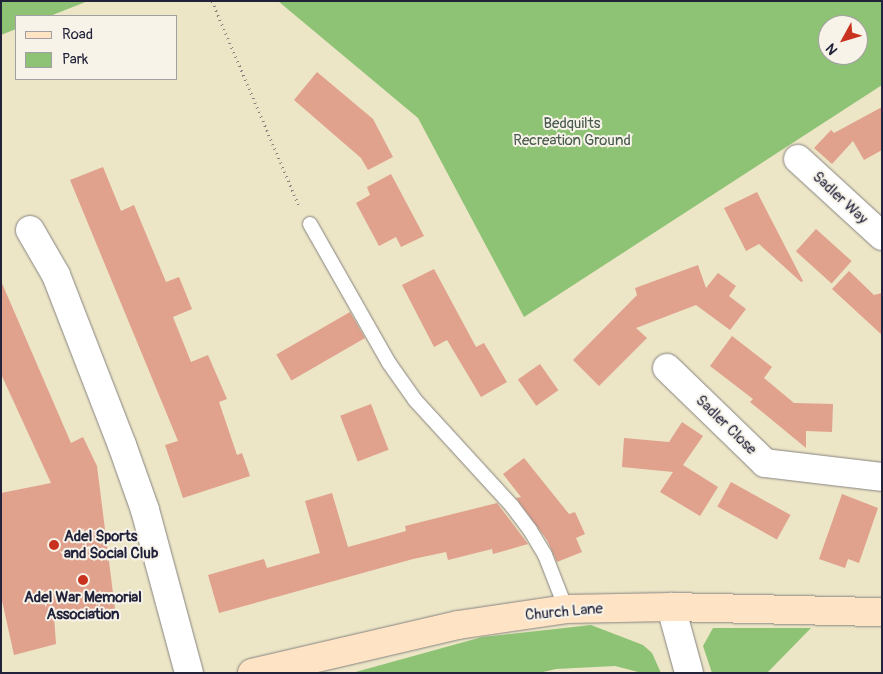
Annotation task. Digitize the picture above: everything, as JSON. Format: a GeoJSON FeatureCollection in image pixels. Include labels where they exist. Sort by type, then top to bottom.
{"type":"FeatureCollection","features":[{"type":"Feature","properties":{"kind":"street","name":"Sadler Way"},"geometry":{"type":"LineString","coordinates":[[798,159],[882,236]]}},
{"type":"Feature","properties":{"kind":"street"},"geometry":{"type":"LineString","coordinates":[[30,230],[56,275],[122,445],[145,510],[189,673]]}},
{"type":"Feature","properties":{"kind":"street","name":"Sadler Close"},"geometry":{"type":"LineString","coordinates":[[666,368],[765,463],[882,477]]}},
{"type":"Feature","properties":{"kind":"street","name":"Church Lane"},"geometry":{"type":"LineString","coordinates":[[252,673],[458,625],[566,609],[671,607],[882,612]]}},
{"type":"Feature","properties":{"kind":"street"},"geometry":{"type":"LineString","coordinates":[[671,607],[689,673]]}},
{"type":"Feature","properties":{"kind":"lane"},"geometry":{"type":"LineString","coordinates":[[310,224],[389,363],[415,400],[512,506],[530,530],[545,554],[566,609]]}},
{"type":"Feature","properties":{"kind":"path"},"geometry":{"type":"LineString","coordinates":[[212,1],[296,202],[310,224]]}},
{"type":"Feature","properties":{"kind":"green space"},"geometry":{"type":"Polygon","coordinates":[[[1,1],[88,1],[53,15],[15,15],[15,29],[1,35],[1,1]]]}},
{"type":"Feature","properties":{"kind":"green space","name":"Bedquilts Recreation Ground"},"geometry":{"type":"Polygon","coordinates":[[[278,1],[882,1],[882,85],[524,317],[418,118],[278,1]]]}},
{"type":"Feature","properties":{"kind":"green space"},"geometry":{"type":"Polygon","coordinates":[[[591,625],[643,645],[652,653],[661,673],[642,673],[615,666],[556,669],[539,673],[352,673],[482,637],[591,625]]]}},
{"type":"Feature","properties":{"kind":"green space"},"geometry":{"type":"Polygon","coordinates":[[[713,628],[811,628],[767,673],[712,673],[703,646],[713,628]]]}},
{"type":"Feature","properties":{"kind":"building"},"geometry":{"type":"Polygon","coordinates":[[[317,72],[373,119],[393,157],[368,170],[361,158],[294,100],[317,72]]]}},
{"type":"Feature","properties":{"kind":"building"},"geometry":{"type":"Polygon","coordinates":[[[882,107],[882,150],[864,160],[853,141],[832,164],[814,148],[831,130],[834,133],[882,107]]]}},
{"type":"Feature","properties":{"kind":"building"},"geometry":{"type":"Polygon","coordinates":[[[103,167],[121,211],[134,205],[166,282],[179,277],[192,309],[173,317],[191,362],[208,355],[227,399],[219,402],[237,455],[242,453],[250,476],[183,498],[165,445],[178,441],[70,180],[103,167]]]}},
{"type":"Feature","properties":{"kind":"building"},"geometry":{"type":"Polygon","coordinates":[[[391,174],[424,236],[401,247],[396,237],[379,246],[356,203],[370,195],[367,187],[391,174]]]}},
{"type":"Feature","properties":{"kind":"building"},"geometry":{"type":"Polygon","coordinates":[[[757,192],[803,281],[801,282],[759,244],[746,251],[724,208],[757,192]]]}},
{"type":"Feature","properties":{"kind":"building"},"geometry":{"type":"Polygon","coordinates":[[[816,229],[852,261],[832,283],[796,251],[816,229]]]}},
{"type":"Feature","properties":{"kind":"building"},"geometry":{"type":"Polygon","coordinates":[[[698,265],[706,288],[718,273],[736,286],[729,296],[746,309],[730,330],[696,305],[636,328],[647,338],[599,386],[573,360],[637,295],[635,288],[698,265]]]}},
{"type":"Feature","properties":{"kind":"building"},"geometry":{"type":"Polygon","coordinates":[[[434,269],[476,347],[484,343],[507,382],[481,397],[447,340],[434,347],[402,285],[434,269]]]}},
{"type":"Feature","properties":{"kind":"building"},"geometry":{"type":"Polygon","coordinates":[[[849,271],[874,295],[882,293],[882,335],[832,289],[849,271]]]}},
{"type":"Feature","properties":{"kind":"building","name":"Adel Sports and Social Club"},"geometry":{"type":"Polygon","coordinates":[[[1,281],[71,443],[83,437],[97,466],[115,609],[54,616],[56,644],[14,655],[1,596],[1,493],[51,483],[1,374],[1,281]]]}},
{"type":"Feature","properties":{"kind":"building"},"geometry":{"type":"Polygon","coordinates":[[[350,312],[365,338],[291,380],[276,354],[350,312]]]}},
{"type":"Feature","properties":{"kind":"building"},"geometry":{"type":"Polygon","coordinates":[[[732,336],[772,367],[764,378],[794,403],[833,404],[832,432],[806,431],[806,448],[750,402],[753,399],[710,366],[732,336]]]}},
{"type":"Feature","properties":{"kind":"building"},"geometry":{"type":"Polygon","coordinates":[[[540,364],[558,390],[536,406],[518,379],[540,364]]]}},
{"type":"Feature","properties":{"kind":"building"},"geometry":{"type":"Polygon","coordinates":[[[371,404],[389,450],[358,462],[340,416],[371,404]]]}},
{"type":"Feature","properties":{"kind":"building"},"geometry":{"type":"Polygon","coordinates":[[[682,422],[703,436],[683,465],[718,487],[700,516],[660,492],[673,472],[622,467],[624,438],[669,442],[682,422]]]}},
{"type":"Feature","properties":{"kind":"building"},"geometry":{"type":"Polygon","coordinates":[[[524,458],[569,514],[575,512],[585,534],[576,538],[582,552],[557,562],[547,540],[516,498],[521,497],[503,474],[524,458]]]}},
{"type":"Feature","properties":{"kind":"building"},"geometry":{"type":"Polygon","coordinates":[[[731,482],[790,515],[777,539],[717,506],[731,482]]]}},
{"type":"Feature","properties":{"kind":"building"},"geometry":{"type":"Polygon","coordinates":[[[332,493],[348,547],[406,531],[405,526],[497,503],[528,544],[493,554],[492,549],[448,560],[446,552],[413,559],[219,613],[208,575],[264,559],[267,568],[320,553],[305,501],[332,493]]]}},
{"type":"Feature","properties":{"kind":"building"},"geometry":{"type":"Polygon","coordinates":[[[842,494],[878,508],[859,563],[848,559],[845,568],[819,559],[842,494]]]}},
{"type":"Feature","properties":{"kind":"place","name":"Adel Sports and Social Club"},"geometry":{"type":"Point","coordinates":[54,545]}},
{"type":"Feature","properties":{"kind":"place","name":"Adel War Memorial Association"},"geometry":{"type":"Point","coordinates":[83,580]}}]}
